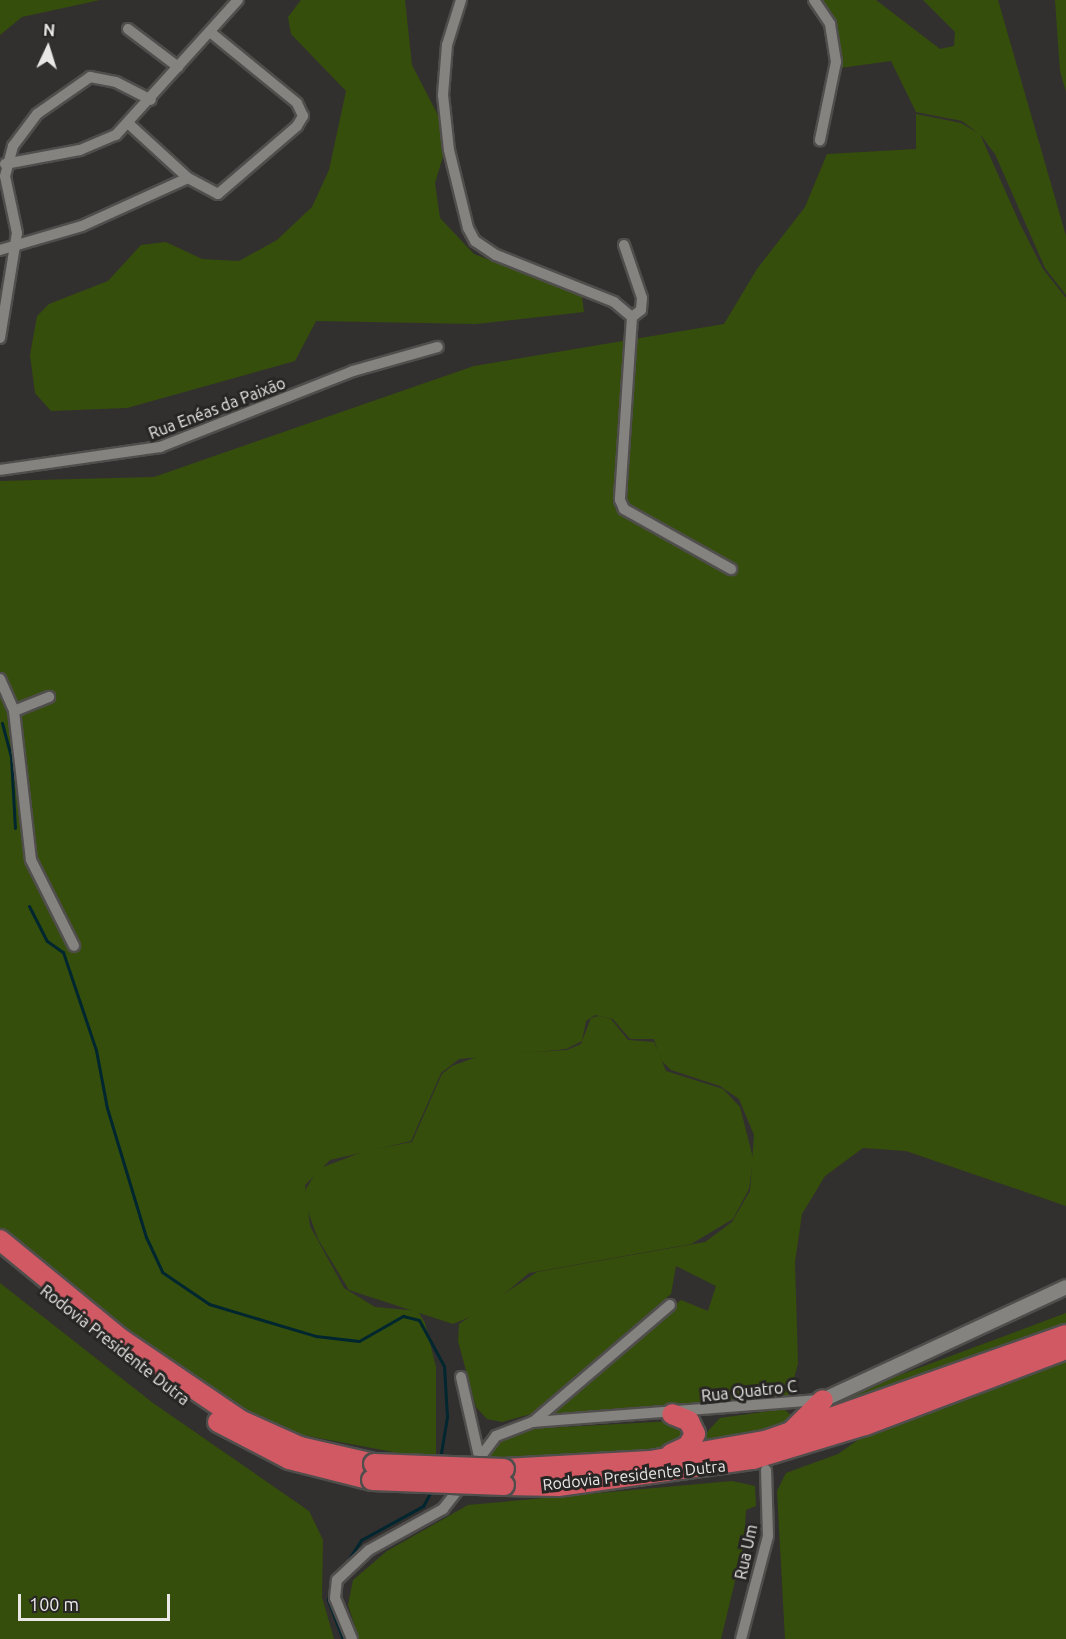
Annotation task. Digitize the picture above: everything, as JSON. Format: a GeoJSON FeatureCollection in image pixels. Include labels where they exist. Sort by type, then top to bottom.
{"type":"FeatureCollection","features":[{"type":"Feature","properties":{"kind":"highway","name":"Rodovia Presidente Dutra"},"geometry":{"type":"LineString","coordinates":[[0,1240],[122,1339],[240,1420],[300,1447],[373,1472]]}},
{"type":"Feature","properties":{"kind":"highway","name":"Rodovia Presidente Dutra"},"geometry":{"type":"LineString","coordinates":[[0,1254],[206,1415],[289,1459],[373,1472],[504,1477],[558,1486],[724,1466],[849,1430],[1066,1349]]}},
{"type":"Feature","properties":{"kind":"highway","name":"Rodovia Presidente Dutra"},"geometry":{"type":"LineString","coordinates":[[504,1477],[650,1461],[787,1435],[1066,1335]]}},
{"type":"Feature","properties":{"kind":"highway"},"geometry":{"type":"LineString","coordinates":[[787,1435],[831,1395]]}},
{"type":"Feature","properties":{"kind":"highway"},"geometry":{"type":"LineString","coordinates":[[650,1461],[680,1451],[693,1438],[689,1421],[672,1414]]}},
{"type":"Feature","properties":{"kind":"highway"},"geometry":{"type":"LineString","coordinates":[[724,1466],[766,1470],[849,1430]]}},
{"type":"Feature","properties":{"kind":"street"},"geometry":{"type":"LineString","coordinates":[[5,164],[93,147],[129,124],[238,0]]}},
{"type":"Feature","properties":{"kind":"street"},"geometry":{"type":"LineString","coordinates":[[461,0],[447,45],[443,95],[449,150],[468,228],[475,241],[496,255],[614,302],[632,317]]}},
{"type":"Feature","properties":{"kind":"street"},"geometry":{"type":"LineString","coordinates":[[814,0],[830,24],[836,62],[820,140]]}},
{"type":"Feature","properties":{"kind":"street"},"geometry":{"type":"LineString","coordinates":[[128,29],[178,67]]}},
{"type":"Feature","properties":{"kind":"street"},"geometry":{"type":"LineString","coordinates":[[129,124],[188,178],[208,192],[224,192],[303,116],[297,103],[210,32]]}},
{"type":"Feature","properties":{"kind":"street"},"geometry":{"type":"LineString","coordinates":[[0,338],[15,247],[5,164],[37,114],[86,78],[101,77],[151,100]]}},
{"type":"Feature","properties":{"kind":"street"},"geometry":{"type":"LineString","coordinates":[[0,250],[82,226],[188,178]]}},
{"type":"Feature","properties":{"kind":"street"},"geometry":{"type":"LineString","coordinates":[[624,245],[642,298],[641,310],[632,317],[620,500],[624,509],[731,569]]}},
{"type":"Feature","properties":{"kind":"street","name":"Rua Enéas da Paixão"},"geometry":{"type":"LineString","coordinates":[[0,470],[153,449],[353,371],[438,347]]}},
{"type":"Feature","properties":{"kind":"street"},"geometry":{"type":"LineString","coordinates":[[0,679],[14,711],[31,860],[74,946]]}},
{"type":"Feature","properties":{"kind":"street"},"geometry":{"type":"LineString","coordinates":[[14,711],[49,697]]}},
{"type":"Feature","properties":{"kind":"street","name":"Rua Quatro C"},"geometry":{"type":"LineString","coordinates":[[352,1639],[335,1598],[343,1573],[369,1550],[449,1503],[479,1456],[496,1436],[533,1422],[672,1414],[831,1395],[1066,1287]]}},
{"type":"Feature","properties":{"kind":"street"},"geometry":{"type":"LineString","coordinates":[[533,1422],[670,1305]]}},
{"type":"Feature","properties":{"kind":"street"},"geometry":{"type":"LineString","coordinates":[[461,1377],[479,1456]]}},
{"type":"Feature","properties":{"kind":"street","name":"Rua Um"},"geometry":{"type":"LineString","coordinates":[[741,1639],[768,1536],[766,1470]]}},
{"type":"Feature","properties":{"kind":"green space"},"geometry":{"type":"Polygon","coordinates":[[[0,0],[100,0],[22,17],[0,35],[0,0]]]}},
{"type":"Feature","properties":{"kind":"green space"},"geometry":{"type":"Polygon","coordinates":[[[301,0],[405,0],[412,65],[441,121],[444,153],[435,183],[440,218],[474,254],[571,291],[582,297],[584,312],[476,324],[316,321],[295,361],[127,408],[51,411],[35,393],[30,355],[37,316],[49,304],[108,281],[141,245],[166,242],[202,259],[239,261],[277,240],[312,207],[329,170],[346,91],[291,34],[288,17],[301,0]]]}},
{"type":"Feature","properties":{"kind":"green space"},"geometry":{"type":"Polygon","coordinates":[[[817,0],[876,0],[940,49],[954,46],[955,32],[923,0],[998,0],[1066,236],[1066,295],[1045,268],[995,154],[980,134],[1020,224],[1043,269],[1066,298],[1066,1206],[906,1151],[863,1148],[825,1176],[802,1214],[795,1262],[798,1364],[789,1395],[549,1414],[681,1300],[708,1311],[716,1286],[676,1266],[671,1294],[531,1414],[502,1422],[487,1419],[476,1407],[458,1341],[459,1324],[537,1272],[705,1242],[732,1222],[750,1191],[754,1135],[739,1099],[720,1086],[671,1070],[660,1059],[654,1039],[630,1039],[613,1019],[595,1015],[586,1021],[582,1041],[566,1049],[459,1059],[441,1073],[411,1141],[330,1160],[305,1185],[310,1226],[344,1288],[375,1307],[418,1311],[425,1323],[436,1367],[436,1460],[276,1430],[167,1362],[0,1233],[0,481],[154,477],[474,366],[724,324],[757,269],[805,207],[827,154],[916,149],[916,114],[961,123],[978,133],[962,121],[916,112],[891,61],[840,68],[817,0]]]}},
{"type":"Feature","properties":{"kind":"green space"},"geometry":{"type":"Polygon","coordinates":[[[1055,0],[1066,0],[1066,92],[1060,71],[1055,0]]]}},
{"type":"Feature","properties":{"kind":"green space"},"geometry":{"type":"Polygon","coordinates":[[[599,1016],[611,1019],[628,1040],[654,1042],[666,1071],[723,1089],[740,1107],[753,1158],[749,1189],[733,1219],[691,1244],[529,1273],[484,1311],[453,1324],[349,1290],[318,1239],[305,1203],[306,1189],[318,1169],[365,1151],[412,1142],[442,1074],[452,1066],[482,1055],[567,1050],[581,1044],[591,1018],[599,1016]]]}},
{"type":"Feature","properties":{"kind":"green space"},"geometry":{"type":"Polygon","coordinates":[[[0,1283],[153,1403],[309,1511],[323,1540],[322,1597],[334,1639],[0,1639],[0,1283]]]}},
{"type":"Feature","properties":{"kind":"green space"},"geometry":{"type":"Polygon","coordinates":[[[1066,1313],[1066,1330],[821,1411],[838,1398],[1066,1313]]]}},
{"type":"Feature","properties":{"kind":"green space"},"geometry":{"type":"Polygon","coordinates":[[[1066,1361],[1066,1639],[785,1639],[777,1491],[786,1473],[838,1454],[865,1435],[1066,1361]]]}},
{"type":"Feature","properties":{"kind":"green space"},"geometry":{"type":"Polygon","coordinates":[[[784,1409],[794,1418],[784,1428],[696,1444],[720,1418],[784,1409]]]}},
{"type":"Feature","properties":{"kind":"green space"},"geometry":{"type":"Polygon","coordinates":[[[673,1421],[684,1433],[674,1447],[480,1467],[502,1439],[528,1429],[673,1421]]]}},
{"type":"Feature","properties":{"kind":"green space"},"geometry":{"type":"Polygon","coordinates":[[[732,1481],[755,1486],[756,1506],[746,1510],[744,1544],[721,1639],[359,1639],[348,1605],[353,1580],[387,1551],[468,1505],[732,1481]]]}},
{"type":"Feature","properties":{"kind":"waterway"},"geometry":{"type":"LineString","coordinates":[[2,723],[11,757],[15,828]]}},
{"type":"Feature","properties":{"kind":"waterway"},"geometry":{"type":"LineString","coordinates":[[29,906],[47,941],[63,952],[96,1050],[107,1108],[146,1237],[162,1272],[209,1304],[316,1336],[359,1341],[403,1316],[419,1320],[444,1366],[447,1417],[440,1459]]}},
{"type":"Feature","properties":{"kind":"waterway"},"geometry":{"type":"LineString","coordinates":[[341,1571],[361,1540],[423,1506],[433,1488]]}},
{"type":"Feature","properties":{"kind":"waterway"},"geometry":{"type":"LineString","coordinates":[[332,1584],[328,1600],[343,1639]]}}]}
